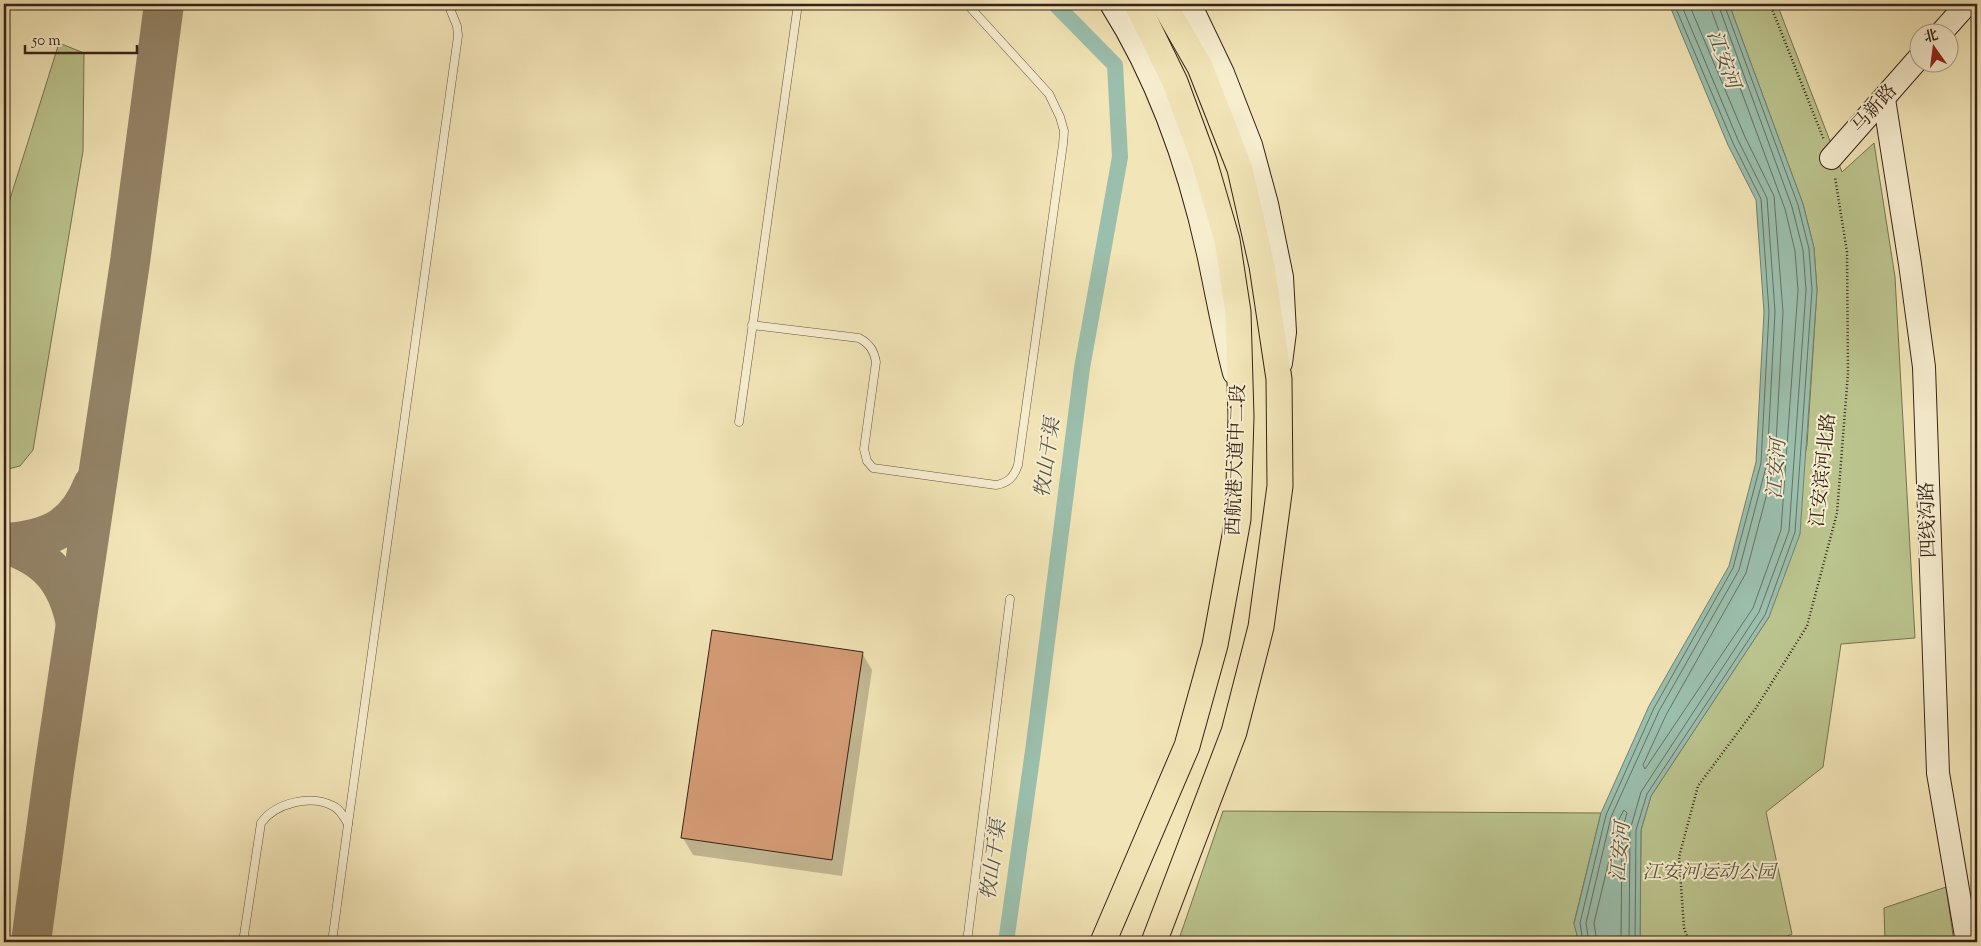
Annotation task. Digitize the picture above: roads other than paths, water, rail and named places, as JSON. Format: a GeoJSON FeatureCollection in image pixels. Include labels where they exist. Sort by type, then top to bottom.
{"type":"FeatureCollection","features":[{"type":"Feature","properties":{"kind":"main road","name":"西航港大道中二段"},"geometry":{"type":"LineString","coordinates":[[1103,942],[1187,746],[1215,646],[1238,519],[1241,404],[1238,312],[1227,240],[1204,160],[1175,82],[1137,4]]}},
{"type":"Feature","properties":{"kind":"main road","name":"西航港大道中二段"},"geometry":{"type":"LineString","coordinates":[[1154,942],[1234,732],[1262,627],[1280,486],[1279,379],[1262,266],[1240,169],[1200,67],[1164,4]]}},
{"type":"Feature","properties":{"kind":"street"},"geometry":{"type":"LineString","coordinates":[[1111,4],[1124,25],[1150,77],[1172,130],[1209,258],[1217,302],[1241,404]]}},
{"type":"Feature","properties":{"kind":"street"},"geometry":{"type":"LineString","coordinates":[[1190,4],[1223,73],[1251,146],[1267,204],[1282,277],[1285,332],[1279,379]]}},
{"type":"Feature","properties":{"kind":"street"},"geometry":{"type":"LineString","coordinates":[[1951,22],[1967,4]]}},
{"type":"Feature","properties":{"kind":"street","name":"马新路"},"geometry":{"type":"LineString","coordinates":[[1831,158],[1908,71]]}},
{"type":"Feature","properties":{"kind":"street","name":"四线沟路"},"geometry":{"type":"LineString","coordinates":[[1884,99],[1924,367],[1938,773],[1967,942]]}},
{"type":"Feature","properties":{"kind":"lane"},"geometry":{"type":"LineString","coordinates":[[332,942],[458,36],[457,26],[448,4]]}},
{"type":"Feature","properties":{"kind":"lane"},"geometry":{"type":"LineString","coordinates":[[739,422],[798,4]]}},
{"type":"Feature","properties":{"kind":"lane"},"geometry":{"type":"LineString","coordinates":[[752,325],[860,338],[866,342],[874,353],[876,362],[864,449],[867,461],[873,468],[996,485],[1012,478],[1018,465],[1064,131],[1056,104],[1043,85],[967,4]]}},
{"type":"Feature","properties":{"kind":"lane"},"geometry":{"type":"LineString","coordinates":[[967,942],[1010,598]]}},
{"type":"Feature","properties":{"kind":"lane"},"geometry":{"type":"LineString","coordinates":[[243,942],[258,836],[261,823],[265,817],[276,808],[305,801],[334,806],[341,812],[348,824]]}},
{"type":"Feature","properties":{"kind":"water","name":"江安河"},"geometry":{"type":"Polygon","coordinates":[[[1669,4],[1729,4],[1803,204],[1814,248],[1817,290],[1800,534],[1769,617],[1651,796],[1641,830],[1640,942],[1579,942],[1574,924],[1601,813],[1649,706],[1729,566],[1756,462],[1764,312],[1756,200],[1728,145],[1669,4]]]}},
{"type":"Feature","properties":{"kind":"waterway","name":"牧山干渠"},"geometry":{"type":"LineString","coordinates":[[1006,942],[1033,751],[1082,368],[1120,157],[1115,65],[1055,4]]}},
{"type":"Feature","properties":{"kind":"park label","name":"江安河运动公园"},"geometry":{"type":"Point","coordinates":[1709,873]}}]}
